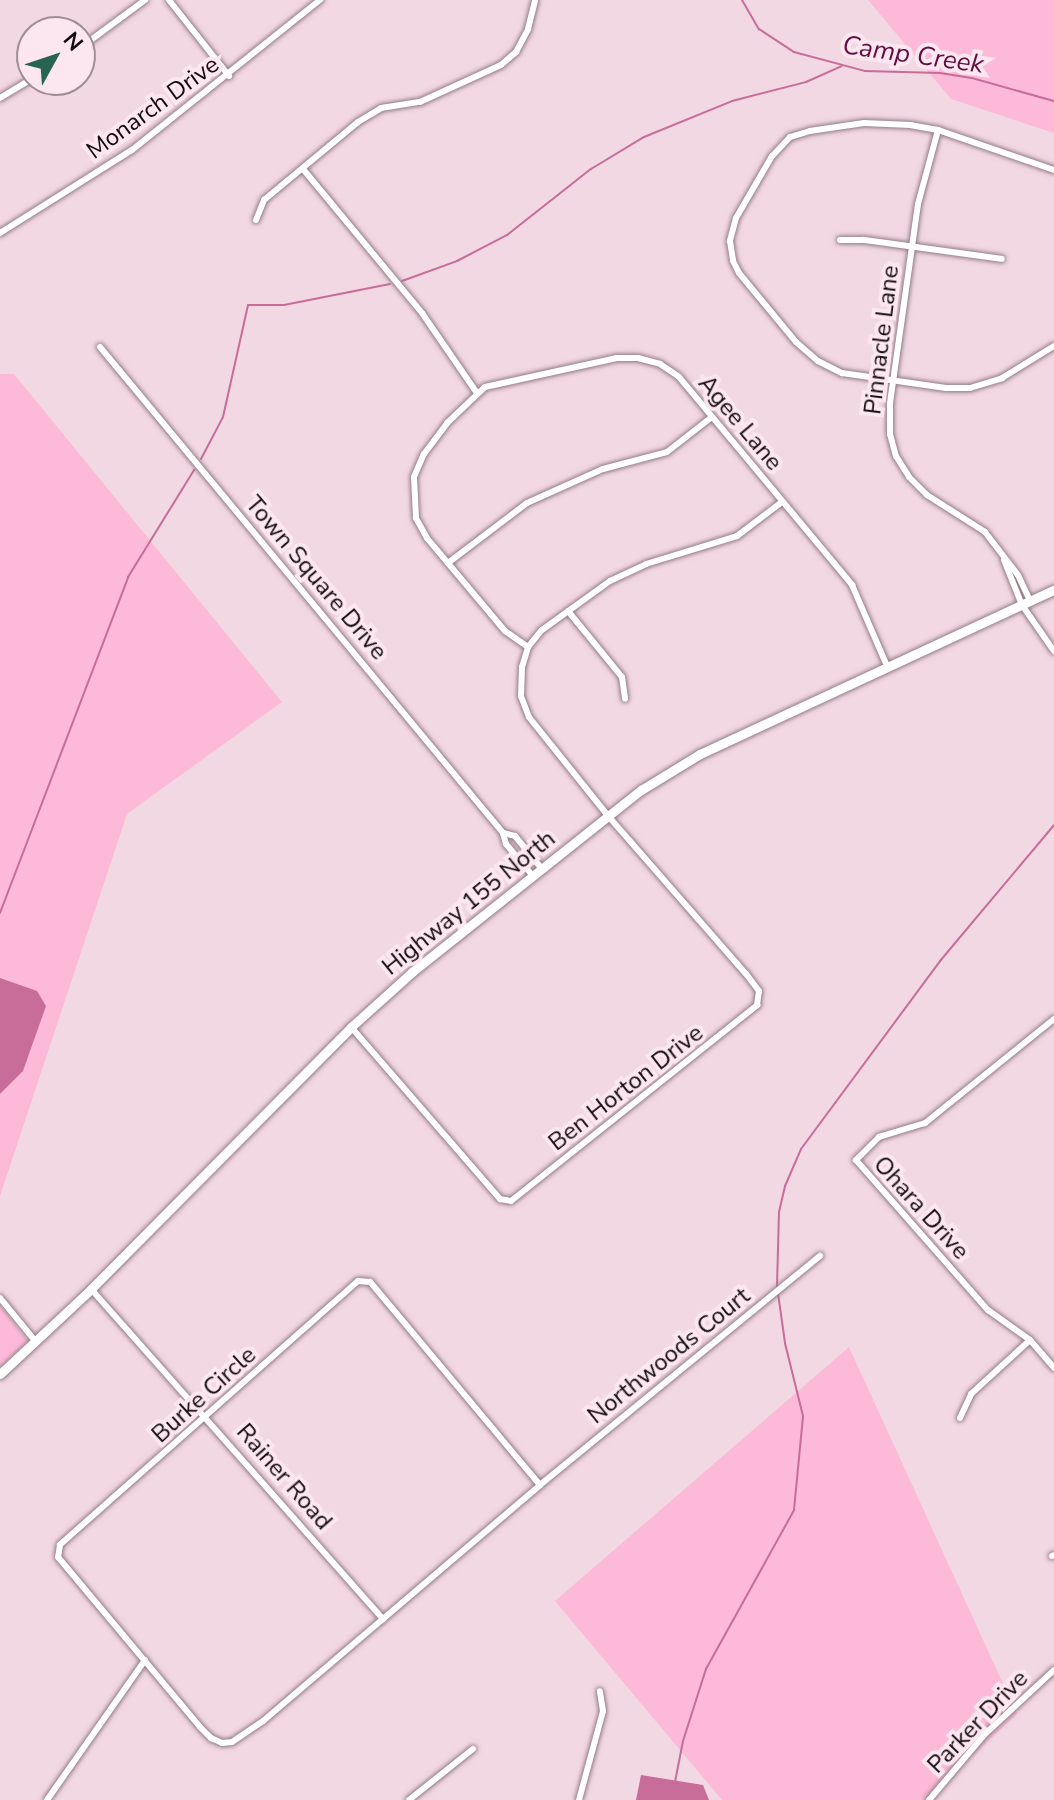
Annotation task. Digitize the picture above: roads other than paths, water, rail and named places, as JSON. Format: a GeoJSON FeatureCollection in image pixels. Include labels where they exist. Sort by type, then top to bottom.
{"type":"FeatureCollection","features":[{"type":"Feature","properties":{"kind":"main road","name":"Highway 155 North"},"geometry":{"type":"LineString","coordinates":[[0,1374],[91,1289],[351,1027],[412,972],[641,790],[685,762],[1054,590]]}},
{"type":"Feature","properties":{"kind":"street"},"geometry":{"type":"LineString","coordinates":[[96,36],[145,0]]}},
{"type":"Feature","properties":{"kind":"street"},"geometry":{"type":"LineString","coordinates":[[169,0],[229,76]]}},
{"type":"Feature","properties":{"kind":"street"},"geometry":{"type":"LineString","coordinates":[[256,220],[264,200],[358,122],[381,108],[420,102],[501,65],[516,52],[528,29],[535,0]]}},
{"type":"Feature","properties":{"kind":"street","name":"Monarch Drive"},"geometry":{"type":"LineString","coordinates":[[0,233],[132,150],[229,76],[316,1]]}},
{"type":"Feature","properties":{"kind":"street"},"geometry":{"type":"LineString","coordinates":[[1054,170],[938,130],[911,125],[864,123],[810,131],[790,137],[772,156],[730,234],[731,255],[739,273],[805,351],[842,373],[946,388],[978,386],[1002,378],[1054,346]]}},
{"type":"Feature","properties":{"kind":"street","name":"Pinnacle Lane"},"geometry":{"type":"LineString","coordinates":[[938,130],[921,190],[912,246],[893,381],[890,434],[904,470],[927,495],[981,528],[1002,555],[1054,651]]}},
{"type":"Feature","properties":{"kind":"street"},"geometry":{"type":"LineString","coordinates":[[303,169],[422,313],[477,393],[447,423],[424,454],[414,477],[416,518],[448,563],[505,631],[528,647]]}},
{"type":"Feature","properties":{"kind":"street"},"geometry":{"type":"LineString","coordinates":[[840,240],[912,246],[1002,259]]}},
{"type":"Feature","properties":{"kind":"street","name":"Town Square Drive"},"geometry":{"type":"LineString","coordinates":[[100,347],[503,833],[506,844],[533,877]]}},
{"type":"Feature","properties":{"kind":"street","name":"Agee Lane"},"geometry":{"type":"LineString","coordinates":[[477,393],[509,379],[617,358],[638,358],[660,364],[679,377],[852,585],[888,668]]}},
{"type":"Feature","properties":{"kind":"street"},"geometry":{"type":"LineString","coordinates":[[448,563],[527,503],[603,469],[667,452],[712,417]]}},
{"type":"Feature","properties":{"kind":"street"},"geometry":{"type":"LineString","coordinates":[[609,817],[529,717],[521,696],[522,667],[528,647],[568,611],[610,581],[646,564],[737,536],[782,502]]}},
{"type":"Feature","properties":{"kind":"street"},"geometry":{"type":"LineString","coordinates":[[568,611],[622,677],[625,699]]}},
{"type":"Feature","properties":{"kind":"street","name":"Ben Horton Drive"},"geometry":{"type":"LineString","coordinates":[[351,1027],[500,1199],[511,1201],[744,1017],[757,1005],[759,991],[609,817]]}},
{"type":"Feature","properties":{"kind":"street","name":"Town Square Drive"},"geometry":{"type":"LineString","coordinates":[[503,833],[515,836],[542,869]]}},
{"type":"Feature","properties":{"kind":"street","name":"Ohara Drive"},"geometry":{"type":"LineString","coordinates":[[1054,1019],[925,1123],[879,1137],[856,1160],[988,1310],[1030,1340],[1054,1368]]}},
{"type":"Feature","properties":{"kind":"street","name":"Northwoods Court"},"geometry":{"type":"LineString","coordinates":[[540,1485],[820,1256]]}},
{"type":"Feature","properties":{"kind":"street","name":"Burke Circle"},"geometry":{"type":"LineString","coordinates":[[358,1281],[370,1282],[540,1485],[263,1721],[232,1742],[222,1743],[211,1738],[58,1557],[60,1545],[358,1281]]}},
{"type":"Feature","properties":{"kind":"street","name":"Rainer Road"},"geometry":{"type":"LineString","coordinates":[[91,1289],[208,1417],[383,1619]]}},
{"type":"Feature","properties":{"kind":"street"},"geometry":{"type":"LineString","coordinates":[[0,1298],[36,1342]]}},
{"type":"Feature","properties":{"kind":"street"},"geometry":{"type":"LineString","coordinates":[[960,1418],[971,1394],[1030,1340]]}},
{"type":"Feature","properties":{"kind":"street"},"geometry":{"type":"LineString","coordinates":[[47,1800],[145,1660]]}},
{"type":"Feature","properties":{"kind":"street","name":"Parker Drive"},"geometry":{"type":"LineString","coordinates":[[929,1800],[985,1734],[1054,1670]]}},
{"type":"Feature","properties":{"kind":"street"},"geometry":{"type":"LineString","coordinates":[[579,1800],[603,1711],[600,1691]]}},
{"type":"Feature","properties":{"kind":"street"},"geometry":{"type":"LineString","coordinates":[[409,1800],[473,1749]]}},
{"type":"Feature","properties":{"kind":"waterway","name":"Camp Creek"},"geometry":{"type":"LineString","coordinates":[[742,0],[759,29],[794,52],[865,71],[940,73],[972,78],[1054,101]]}},
{"type":"Feature","properties":{"kind":"waterway"},"geometry":{"type":"LineString","coordinates":[[402,281],[457,261],[507,235],[591,169],[644,137],[732,101],[806,82],[842,66]]}},
{"type":"Feature","properties":{"kind":"waterway"},"geometry":{"type":"LineString","coordinates":[[201,459],[223,417],[248,305],[284,305],[390,284]]}},
{"type":"Feature","properties":{"kind":"waterway"},"geometry":{"type":"LineString","coordinates":[[0,913],[128,577],[194,470]]}},
{"type":"Feature","properties":{"kind":"waterway"},"geometry":{"type":"LineString","coordinates":[[777,1287],[779,1212],[785,1186],[801,1149],[940,961],[1054,825]]}},
{"type":"Feature","properties":{"kind":"waterway"},"geometry":{"type":"LineString","coordinates":[[675,1782],[683,1741],[706,1669],[794,1510],[803,1416],[785,1343],[778,1293]]}}]}
